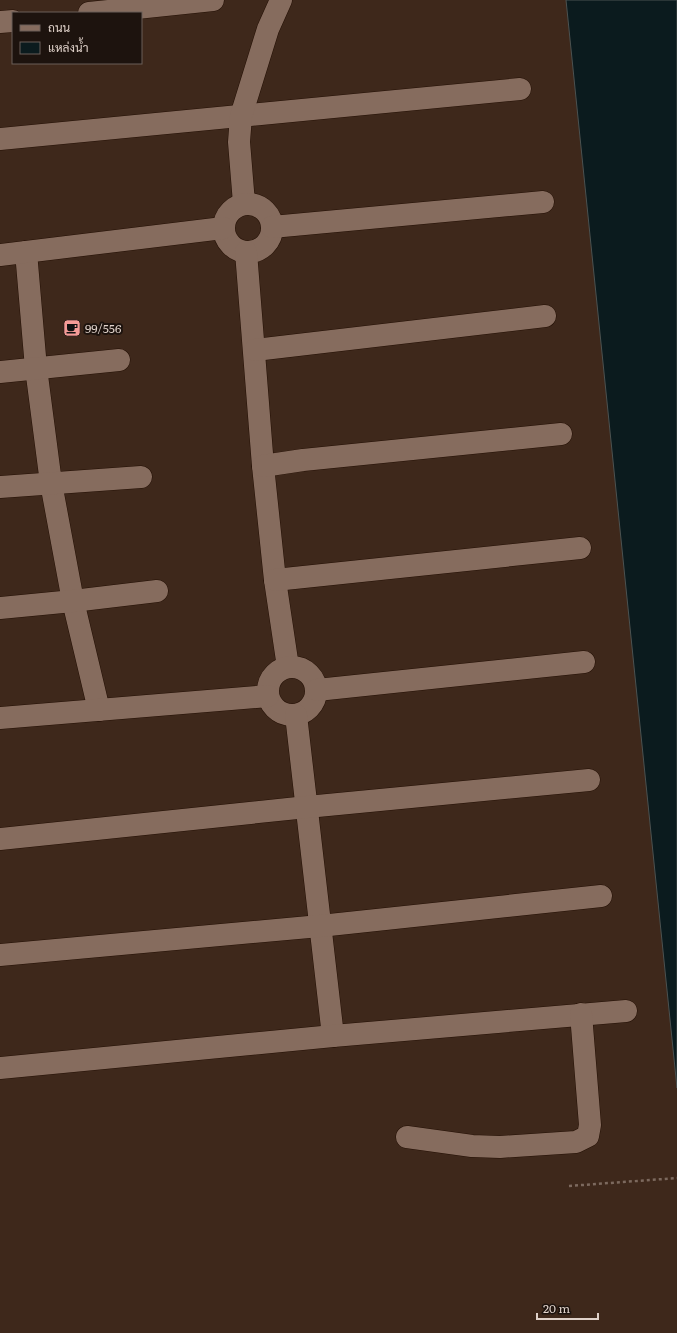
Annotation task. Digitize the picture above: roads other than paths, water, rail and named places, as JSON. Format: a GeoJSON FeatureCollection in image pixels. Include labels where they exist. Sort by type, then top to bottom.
{"type":"FeatureCollection","features":[{"type":"Feature","properties":{"kind":"street"},"geometry":{"type":"LineString","coordinates":[[99,12],[213,0]]}},
{"type":"Feature","properties":{"kind":"street"},"geometry":{"type":"LineString","coordinates":[[244,203],[239,142],[241,116],[268,29],[281,0]]}},
{"type":"Feature","properties":{"kind":"street"},"geometry":{"type":"LineString","coordinates":[[0,22],[12,21]]}},
{"type":"Feature","properties":{"kind":"street"},"geometry":{"type":"LineString","coordinates":[[0,139],[520,89]]}},
{"type":"Feature","properties":{"kind":"street"},"geometry":{"type":"LineString","coordinates":[[272,227],[543,202]]}},
{"type":"Feature","properties":{"kind":"street"},"geometry":{"type":"LineString","coordinates":[[244,203],[260,206],[271,219],[271,235],[268,242],[262,248],[255,251],[246,252],[233,247],[228,242],[223,228],[224,220],[229,212],[236,206],[244,203]]}},
{"type":"Feature","properties":{"kind":"street"},"geometry":{"type":"LineString","coordinates":[[0,255],[223,228]]}},
{"type":"Feature","properties":{"kind":"street"},"geometry":{"type":"LineString","coordinates":[[26,252],[36,368],[51,483],[73,601],[99,710]]}},
{"type":"Feature","properties":{"kind":"street"},"geometry":{"type":"LineString","coordinates":[[246,252],[263,466],[275,580],[288,667]]}},
{"type":"Feature","properties":{"kind":"street"},"geometry":{"type":"LineString","coordinates":[[254,350],[544,316]]}},
{"type":"Feature","properties":{"kind":"street"},"geometry":{"type":"LineString","coordinates":[[0,372],[119,360]]}},
{"type":"Feature","properties":{"kind":"street"},"geometry":{"type":"LineString","coordinates":[[263,466],[303,460],[561,434]]}},
{"type":"Feature","properties":{"kind":"street"},"geometry":{"type":"LineString","coordinates":[[0,487],[141,477]]}},
{"type":"Feature","properties":{"kind":"street"},"geometry":{"type":"LineString","coordinates":[[275,580],[580,548]]}},
{"type":"Feature","properties":{"kind":"street"},"geometry":{"type":"LineString","coordinates":[[0,608],[157,591]]}},
{"type":"Feature","properties":{"kind":"street"},"geometry":{"type":"LineString","coordinates":[[317,690],[584,662]]}},
{"type":"Feature","properties":{"kind":"street"},"geometry":{"type":"LineString","coordinates":[[288,667],[297,667],[307,672],[315,682],[317,690],[313,704],[302,713],[296,715],[286,715],[278,711],[268,696],[270,680],[274,674],[281,669],[288,667]]}},
{"type":"Feature","properties":{"kind":"street"},"geometry":{"type":"LineString","coordinates":[[0,718],[268,696]]}},
{"type":"Feature","properties":{"kind":"street"},"geometry":{"type":"LineString","coordinates":[[296,715],[333,1036]]}},
{"type":"Feature","properties":{"kind":"street"},"geometry":{"type":"LineString","coordinates":[[0,839],[307,807],[589,780]]}},
{"type":"Feature","properties":{"kind":"street"},"geometry":{"type":"LineString","coordinates":[[0,955],[320,926],[601,896]]}},
{"type":"Feature","properties":{"kind":"street"},"geometry":{"type":"LineString","coordinates":[[0,1068],[333,1036],[626,1011]]}},
{"type":"Feature","properties":{"kind":"street"},"geometry":{"type":"LineString","coordinates":[[407,1137],[472,1146],[500,1146],[576,1142],[588,1136],[590,1125],[581,1014]]}},
{"type":"Feature","properties":{"kind":"water"},"geometry":{"type":"Polygon","coordinates":[[[566,0],[677,0],[677,1088],[566,0]]]}},
{"type":"Feature","properties":{"kind":"place","name":"99/556"},"geometry":{"type":"Point","coordinates":[72,328]}}]}
